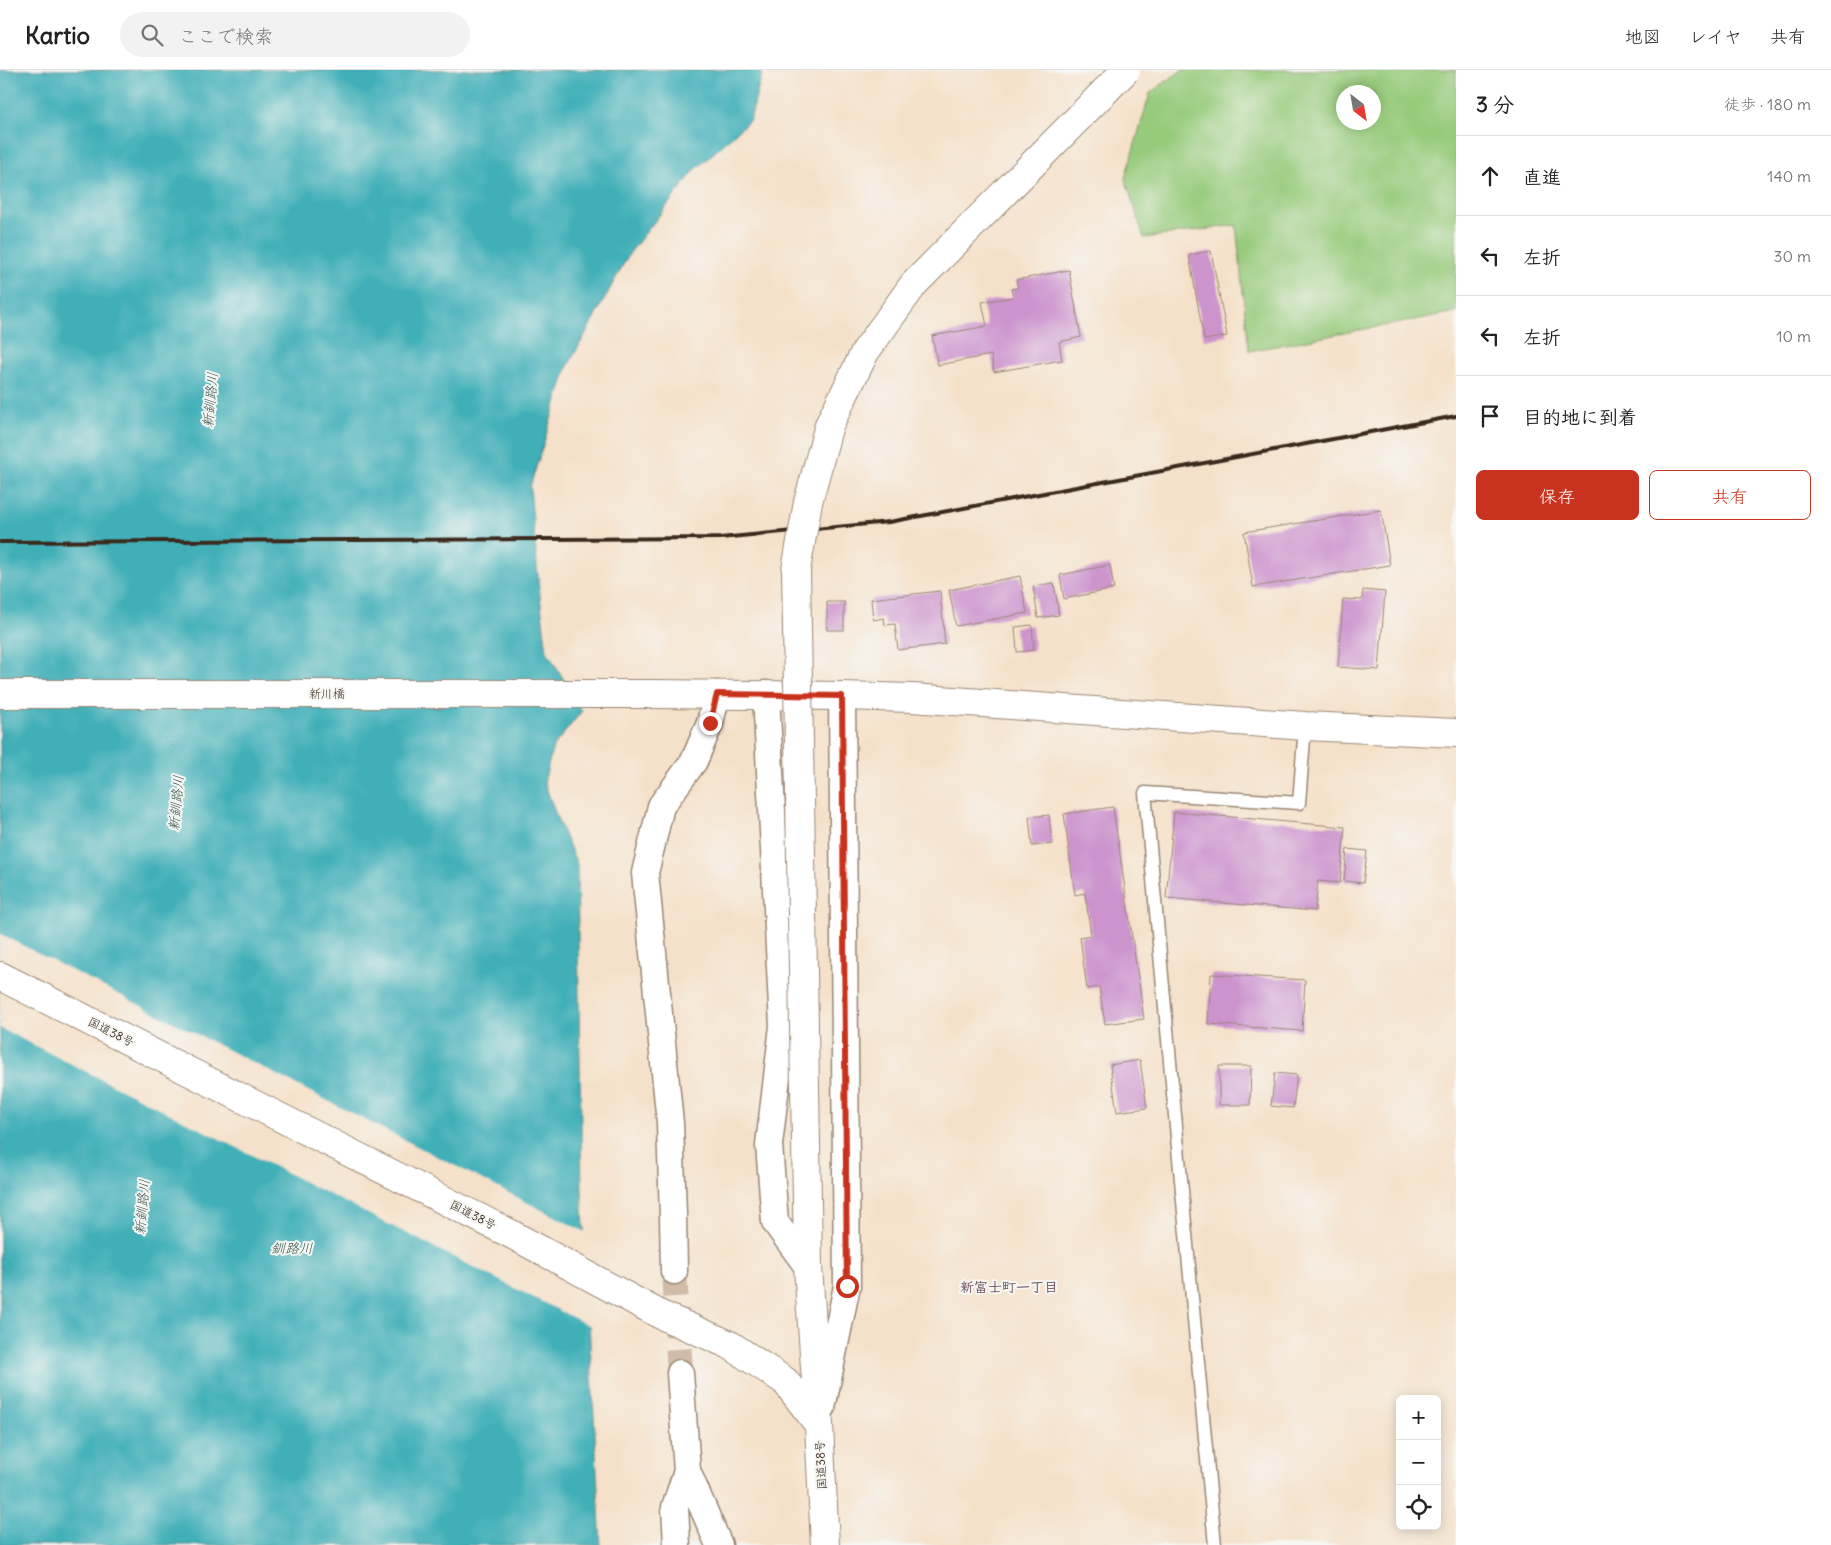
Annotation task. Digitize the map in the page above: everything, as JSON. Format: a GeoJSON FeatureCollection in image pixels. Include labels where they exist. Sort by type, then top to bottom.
{"type":"FeatureCollection","features":[{"type":"Feature","properties":{"kind":"main road"},"geometry":{"type":"LineString","coordinates":[[818,1425],[808,1267],[796,570],[808,502],[829,425],[865,352],[914,284],[1126,70]]}},
{"type":"Feature","properties":{"kind":"main road","name":"新川橋"},"geometry":{"type":"LineString","coordinates":[[0,694],[766,694],[842,696],[912,698],[1304,726],[1456,733]]}},
{"type":"Feature","properties":{"kind":"main road","name":"国道38号"},"geometry":{"type":"LineString","coordinates":[[0,976],[502,1230],[661,1315],[730,1345],[785,1381],[818,1425],[825,1545]]}},
{"type":"Feature","properties":{"kind":"street"},"geometry":{"type":"LineString","coordinates":[[674,1271],[670,1123],[645,873],[661,806],[694,762],[710,723],[717,694]]}},
{"type":"Feature","properties":{"kind":"street"},"geometry":{"type":"LineString","coordinates":[[766,694],[783,1026],[769,1145],[775,1222],[808,1267]]}},
{"type":"Feature","properties":{"kind":"street"},"geometry":{"type":"LineString","coordinates":[[818,1425],[847,1286],[842,696]]}},
{"type":"Feature","properties":{"kind":"street"},"geometry":{"type":"LineString","coordinates":[[680,1373],[687,1472],[720,1545]]}},
{"type":"Feature","properties":{"kind":"street"},"geometry":{"type":"LineString","coordinates":[[677,1545],[675,1507],[687,1472]]}},
{"type":"Feature","properties":{"kind":"lane"},"geometry":{"type":"LineString","coordinates":[[1214,1545],[1145,793],[1299,803],[1304,726]]}},
{"type":"Feature","properties":{"kind":"green space"},"geometry":{"type":"Polygon","coordinates":[[[1182,70],[1456,70],[1456,312],[1249,351],[1236,225],[1144,238],[1125,178],[1150,93],[1182,70]]]}},
{"type":"Feature","properties":{"kind":"water","name":"釧路川"},"geometry":{"type":"Polygon","coordinates":[[[0,70],[763,70],[750,120],[695,170],[629,254],[567,368],[530,487],[547,651],[582,711],[553,747],[544,782],[577,864],[582,1191],[601,1545],[0,1545],[0,70]]]}},
{"type":"Feature","properties":{"kind":"pier"},"geometry":{"type":"Polygon","coordinates":[[[0,934],[587,1233],[592,1327],[0,1028],[0,934]]]}},
{"type":"Feature","properties":{"kind":"building"},"geometry":{"type":"Polygon","coordinates":[[[1211,251],[1227,336],[1204,340],[1189,255],[1211,251]]]}},
{"type":"Feature","properties":{"kind":"building"},"geometry":{"type":"Polygon","coordinates":[[[1069,270],[1081,337],[1059,342],[1062,360],[994,372],[991,355],[938,365],[932,336],[987,326],[982,302],[1013,297],[1011,289],[1018,288],[1016,280],[1069,270]]]}},
{"type":"Feature","properties":{"kind":"building"},"geometry":{"type":"Polygon","coordinates":[[[1381,510],[1390,565],[1253,587],[1244,532],[1381,510]]]}},
{"type":"Feature","properties":{"kind":"building"},"geometry":{"type":"Polygon","coordinates":[[[1110,565],[1114,589],[1064,599],[1060,575],[1110,565]]]}},
{"type":"Feature","properties":{"kind":"building"},"geometry":{"type":"Polygon","coordinates":[[[1020,576],[1027,613],[956,626],[949,590],[1020,576]]]}},
{"type":"Feature","properties":{"kind":"building"},"geometry":{"type":"Polygon","coordinates":[[[1054,583],[1059,615],[1038,618],[1033,586],[1054,583]]]}},
{"type":"Feature","properties":{"kind":"building"},"geometry":{"type":"Polygon","coordinates":[[[1363,590],[1385,592],[1379,670],[1338,667],[1343,599],[1362,600],[1363,590]]]}},
{"type":"Feature","properties":{"kind":"building"},"geometry":{"type":"Polygon","coordinates":[[[940,591],[945,644],[898,650],[895,624],[885,625],[884,618],[873,620],[871,599],[940,591]]]}},
{"type":"Feature","properties":{"kind":"building"},"geometry":{"type":"Polygon","coordinates":[[[827,602],[844,602],[844,630],[827,630],[827,602]]]}},
{"type":"Feature","properties":{"kind":"building"},"geometry":{"type":"Polygon","coordinates":[[[1032,625],[1034,650],[1017,652],[1015,627],[1032,625]]]}},
{"type":"Feature","properties":{"kind":"building"},"geometry":{"type":"Polygon","coordinates":[[[1113,807],[1144,1019],[1105,1024],[1099,987],[1087,989],[1080,937],[1091,935],[1085,893],[1075,895],[1064,814],[1113,807]]]}},
{"type":"Feature","properties":{"kind":"building"},"geometry":{"type":"Polygon","coordinates":[[[1174,812],[1345,827],[1340,883],[1318,881],[1315,911],[1166,898],[1174,812]]]}},
{"type":"Feature","properties":{"kind":"building"},"geometry":{"type":"Polygon","coordinates":[[[1049,815],[1052,844],[1032,846],[1029,817],[1049,815]]]}},
{"type":"Feature","properties":{"kind":"building"},"geometry":{"type":"Polygon","coordinates":[[[1347,849],[1367,851],[1363,883],[1344,881],[1347,849]]]}},
{"type":"Feature","properties":{"kind":"building"},"geometry":{"type":"Polygon","coordinates":[[[1211,974],[1305,980],[1302,1031],[1208,1024],[1211,974]]]}},
{"type":"Feature","properties":{"kind":"building"},"geometry":{"type":"Polygon","coordinates":[[[1140,1060],[1147,1108],[1117,1112],[1110,1065],[1140,1060]]]}},
{"type":"Feature","properties":{"kind":"building"},"geometry":{"type":"Polygon","coordinates":[[[1219,1066],[1251,1066],[1250,1105],[1219,1105],[1219,1066]]]}},
{"type":"Feature","properties":{"kind":"building"},"geometry":{"type":"Polygon","coordinates":[[[1275,1073],[1297,1075],[1293,1108],[1271,1106],[1275,1073]]]}},
{"type":"Feature","properties":{"kind":"tunnel"},"geometry":{"type":"LineString","coordinates":[[674,1271],[680,1373]]}},
{"type":"Feature","properties":{"kind":"railway"},"geometry":{"type":"LineString","coordinates":[[0,542],[720,538],[889,522],[1456,416]]}},
{"type":"Feature","properties":{"kind":"district","name":"新富士町一丁目"},"geometry":{"type":"Point","coordinates":[1009,1287]}},
{"type":"Feature","properties":{"kind":"route"},"geometry":{"type":"LineString","coordinates":[[710,723],[717,694],[842,696],[847,1286]]}},
{"type":"Feature","properties":{"kind":"water label","name":"新釧路川"},"geometry":{"type":"Point","coordinates":[210,400]}},
{"type":"Feature","properties":{"kind":"water label","name":"新釧路川"},"geometry":{"type":"Point","coordinates":[176,803]}},
{"type":"Feature","properties":{"kind":"water label","name":"新釧路川"},"geometry":{"type":"Point","coordinates":[142,1207]}}]}
